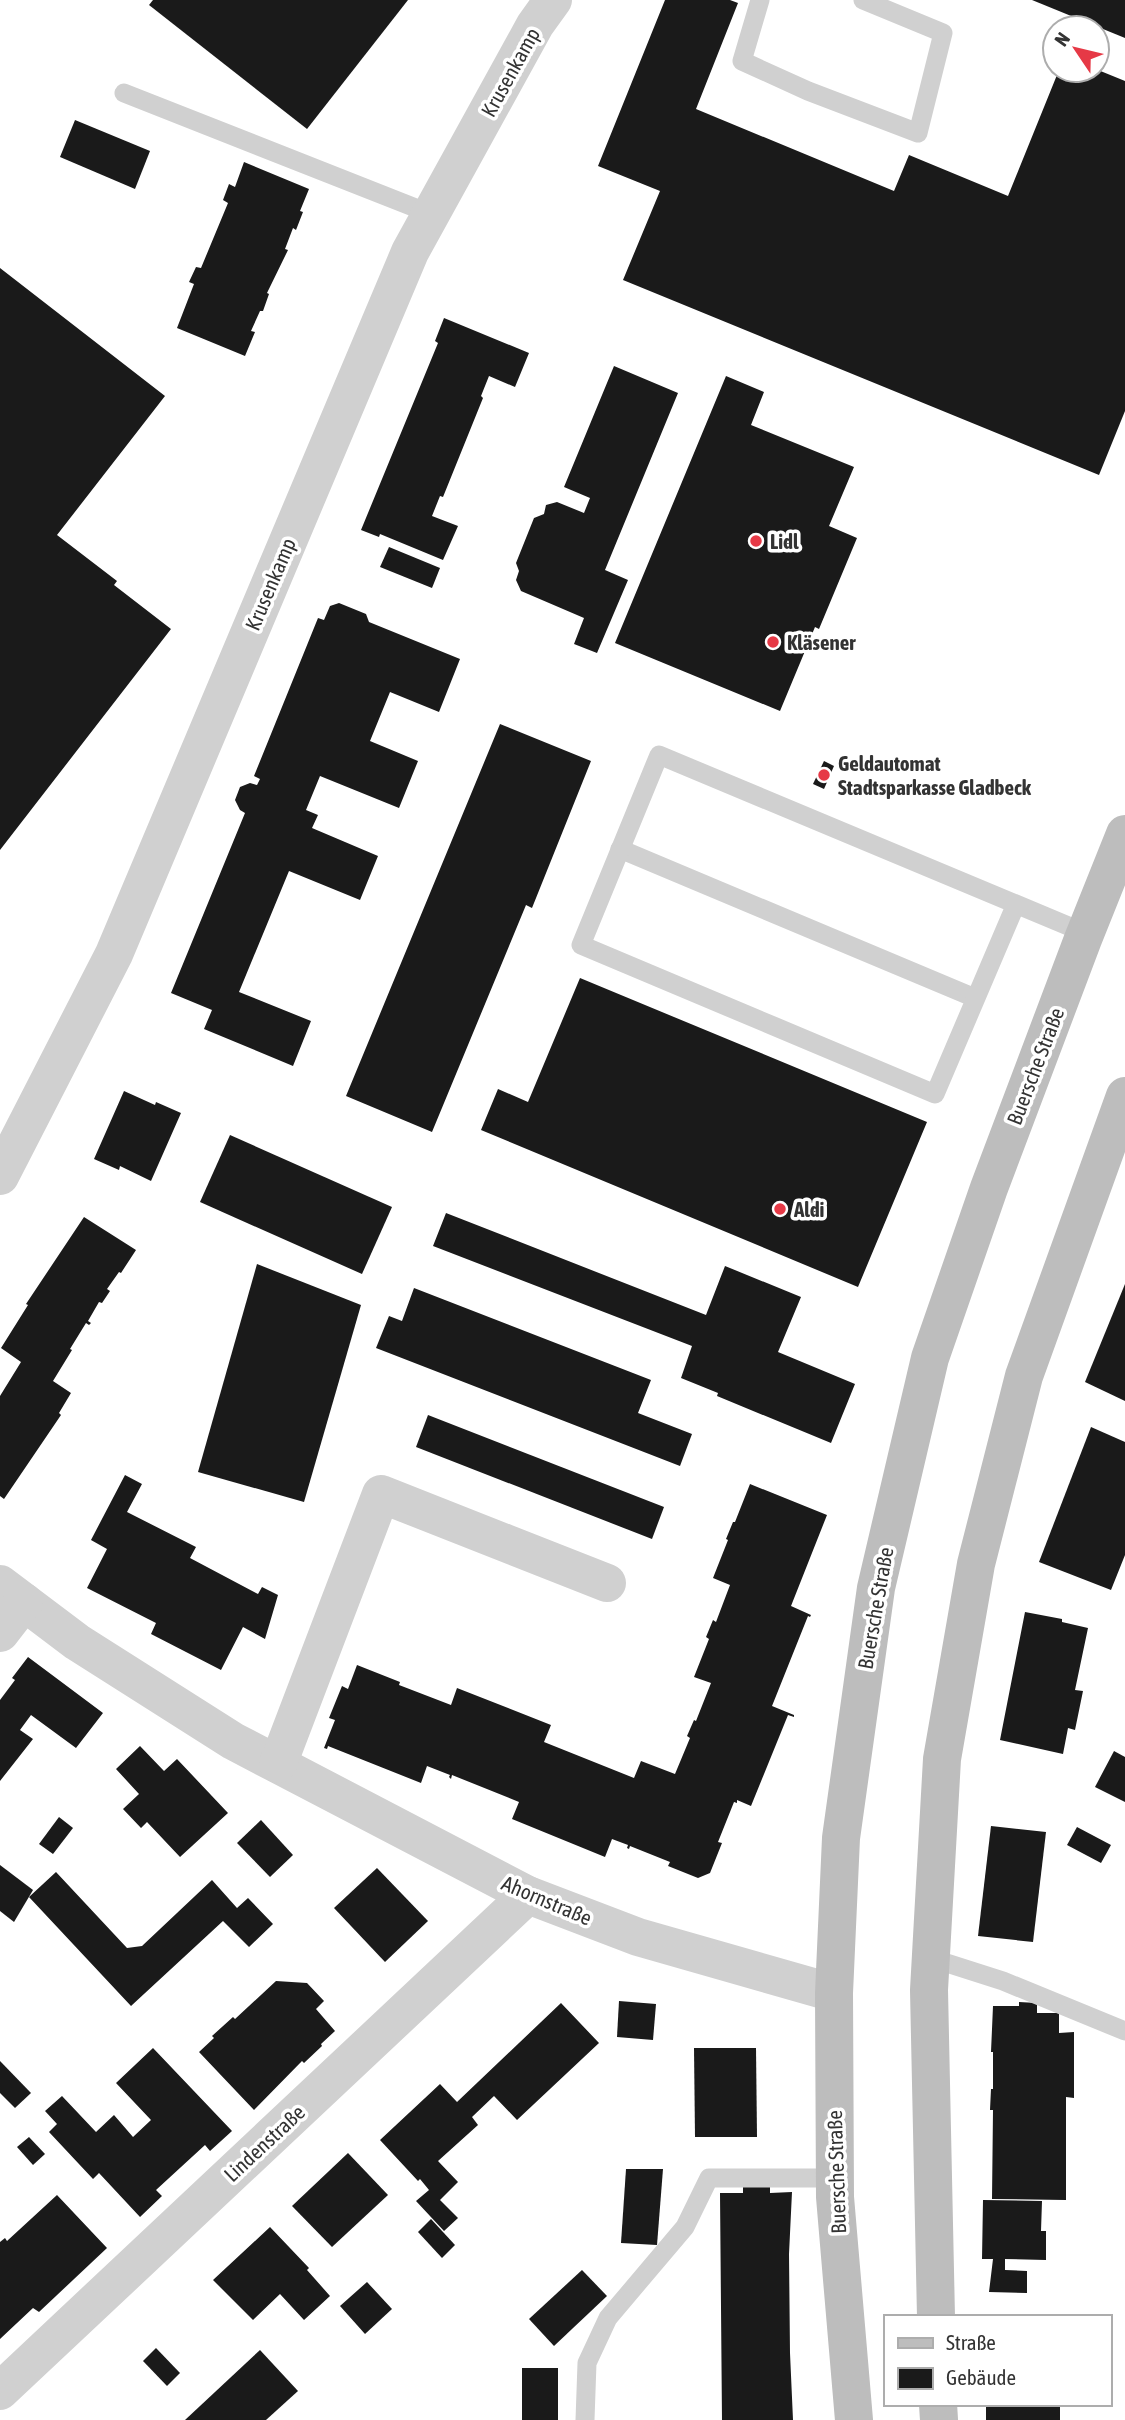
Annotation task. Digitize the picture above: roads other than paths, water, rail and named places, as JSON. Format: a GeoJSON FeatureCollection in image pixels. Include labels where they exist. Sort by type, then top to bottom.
{"type":"FeatureCollection","features":[{"type":"Feature","properties":{"kind":"main road","name":"Buersche Straße"},"geometry":{"type":"LineString","coordinates":[[854,2420],[834,2178],[834,1993],[841,1838],[876,1588],[930,1358],[989,1188],[1125,834]]}},
{"type":"Feature","properties":{"kind":"main road"},"geometry":{"type":"LineString","coordinates":[[936,2315],[929,1990],[942,1759],[976,1564],[1024,1376],[1125,1097]]}},
{"type":"Feature","properties":{"kind":"street","name":"Krusenkamp"},"geometry":{"type":"LineString","coordinates":[[0,1176],[114,954],[410,252],[535,25],[553,0]]}},
{"type":"Feature","properties":{"kind":"street"},"geometry":{"type":"LineString","coordinates":[[278,1764],[380,1493],[607,1583]]}},
{"type":"Feature","properties":{"kind":"street","name":"Ahornstraße"},"geometry":{"type":"LineString","coordinates":[[0,1633],[12,1593],[77,1643],[233,1741],[528,1895],[638,1937],[834,1993]]}},
{"type":"Feature","properties":{"kind":"street","name":"Lindenstraße"},"geometry":{"type":"LineString","coordinates":[[0,2391],[528,1895]]}},
{"type":"Feature","properties":{"kind":"lane"},"geometry":{"type":"LineString","coordinates":[[760,0],[742,61],[808,91],[918,133],[943,33],[863,0]]}},
{"type":"Feature","properties":{"kind":"lane"},"geometry":{"type":"LineString","coordinates":[[124,93],[431,214]]}},
{"type":"Feature","properties":{"kind":"lane"},"geometry":{"type":"LineString","coordinates":[[1016,904],[934,1094],[581,945],[659,755],[1016,904],[1085,933]]}},
{"type":"Feature","properties":{"kind":"lane"},"geometry":{"type":"LineString","coordinates":[[620,849],[975,998]]}},
{"type":"Feature","properties":{"kind":"lane"},"geometry":{"type":"LineString","coordinates":[[931,1958],[1003,1981],[1125,2031]]}},
{"type":"Feature","properties":{"kind":"lane"},"geometry":{"type":"LineString","coordinates":[[585,2420],[587,2362],[608,2318],[685,2227],[709,2178],[834,2178]]}},
{"type":"Feature","properties":{"kind":"place","name":"Lidl"},"geometry":{"type":"Point","coordinates":[756,541]}},
{"type":"Feature","properties":{"kind":"place","name":"Kläsener"},"geometry":{"type":"Point","coordinates":[773,642]}},
{"type":"Feature","properties":{"kind":"place","name":"Geldautomat Stadtsparkasse Gladbeck"},"geometry":{"type":"Point","coordinates":[824,775]}},
{"type":"Feature","properties":{"kind":"place","name":"Aldi"},"geometry":{"type":"Point","coordinates":[780,1209]}}]}
